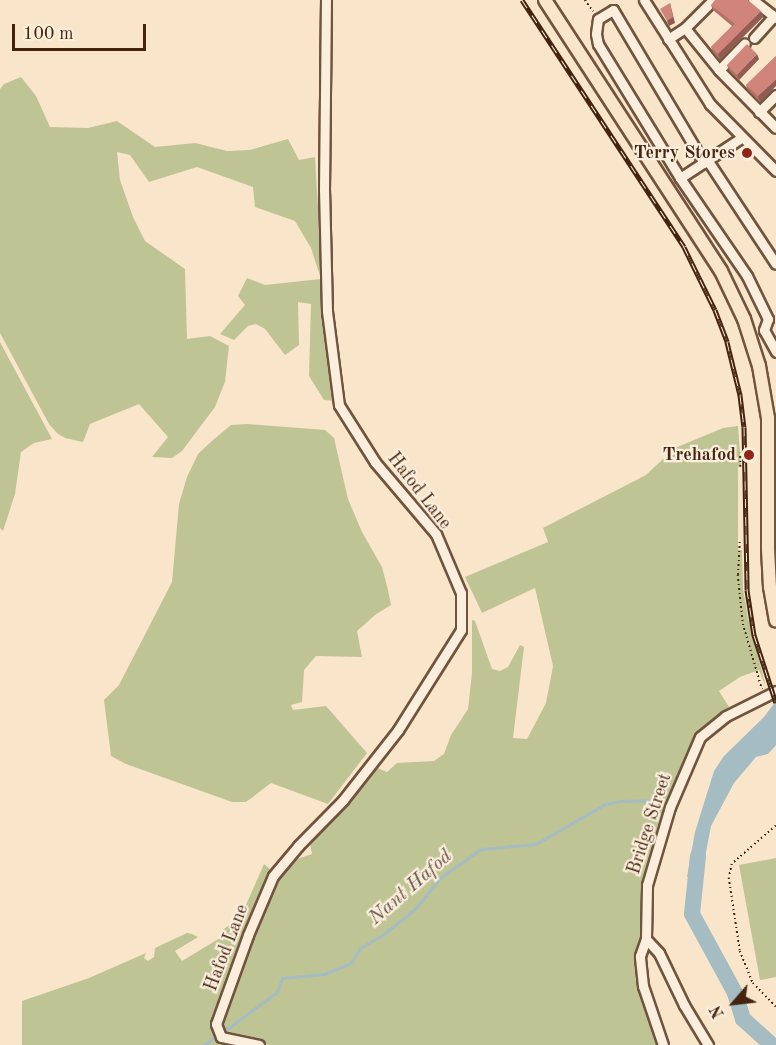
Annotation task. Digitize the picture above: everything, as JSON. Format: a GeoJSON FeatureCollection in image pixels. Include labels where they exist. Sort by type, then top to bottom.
{"type":"FeatureCollection","features":[{"type":"Feature","properties":{"kind":"main road"},"geometry":{"type":"LineString","coordinates":[[545,0],[721,271],[744,319],[759,366],[768,418],[769,558],[776,620]]}},
{"type":"Feature","properties":{"kind":"street","name":"Hafod Lane"},"geometry":{"type":"LineString","coordinates":[[259,1045],[219,1034],[217,1020],[248,935],[273,876],[298,846],[343,800],[398,730],[461,630],[461,593],[436,534],[375,462],[339,405],[327,311],[324,190],[326,0]]}},
{"type":"Feature","properties":{"kind":"street"},"geometry":{"type":"LineString","coordinates":[[644,0],[710,105],[776,171]]}},
{"type":"Feature","properties":{"kind":"street"},"geometry":{"type":"LineString","coordinates":[[753,0],[775,17],[754,38]]}},
{"type":"Feature","properties":{"kind":"street"},"geometry":{"type":"LineString","coordinates":[[668,39],[685,28],[708,2]]}},
{"type":"Feature","properties":{"kind":"street"},"geometry":{"type":"LineString","coordinates":[[776,264],[706,162],[613,9],[598,19],[596,34],[598,44],[680,178],[747,276],[772,319],[764,330],[776,352]]}},
{"type":"Feature","properties":{"kind":"street"},"geometry":{"type":"LineString","coordinates":[[685,28],[720,70],[776,128]]}},
{"type":"Feature","properties":{"kind":"street"},"geometry":{"type":"LineString","coordinates":[[720,70],[745,43]]}},
{"type":"Feature","properties":{"kind":"street"},"geometry":{"type":"LineString","coordinates":[[759,112],[776,95]]}},
{"type":"Feature","properties":{"kind":"street"},"geometry":{"type":"LineString","coordinates":[[680,178],[741,138]]}},
{"type":"Feature","properties":{"kind":"street","name":"Bridge Street"},"geometry":{"type":"LineString","coordinates":[[663,1045],[640,972],[640,956],[646,939],[647,885],[670,807],[693,749],[709,728],[726,716],[776,691]]}},
{"type":"Feature","properties":{"kind":"street"},"geometry":{"type":"LineString","coordinates":[[646,939],[659,954],[708,1045]]}},
{"type":"Feature","properties":{"kind":"path"},"geometry":{"type":"LineString","coordinates":[[585,0],[598,19]]}},
{"type":"Feature","properties":{"kind":"path"},"geometry":{"type":"LineString","coordinates":[[740,453],[740,466]]}},
{"type":"Feature","properties":{"kind":"path"},"geometry":{"type":"LineString","coordinates":[[740,542],[738,575],[743,624],[765,698]]}},
{"type":"Feature","properties":{"kind":"path"},"geometry":{"type":"LineString","coordinates":[[776,826],[732,864],[729,878],[740,951],[753,983],[776,1007]]}},
{"type":"Feature","properties":{"kind":"green space"},"geometry":{"type":"Polygon","coordinates":[[[21,77],[36,96],[50,127],[88,128],[117,121],[155,147],[195,143],[227,151],[250,150],[288,139],[299,160],[315,157],[321,260],[336,401],[324,400],[309,376],[311,304],[298,302],[299,345],[285,355],[265,329],[256,324],[248,326],[234,340],[220,334],[245,305],[238,296],[247,278],[265,285],[321,279],[311,248],[295,221],[255,207],[253,187],[197,167],[149,182],[130,155],[117,152],[120,180],[133,217],[145,241],[185,269],[187,339],[210,336],[229,346],[225,382],[215,407],[182,451],[172,458],[152,457],[168,437],[139,404],[90,424],[83,442],[65,438],[57,433],[49,424],[0,333],[0,89],[4,84],[21,77]]]}},
{"type":"Feature","properties":{"kind":"green space"},"geometry":{"type":"Polygon","coordinates":[[[0,342],[52,439],[34,443],[21,452],[15,494],[3,531],[0,528],[0,342]]]}},
{"type":"Feature","properties":{"kind":"green space"},"geometry":{"type":"Polygon","coordinates":[[[247,424],[325,430],[334,438],[348,499],[362,532],[382,567],[388,590],[391,605],[357,631],[362,657],[316,656],[304,670],[302,702],[291,705],[293,710],[326,706],[367,753],[328,804],[271,783],[246,802],[232,802],[126,764],[111,756],[104,700],[119,685],[172,582],[179,504],[187,477],[198,454],[213,440],[231,425],[247,424]]]}},
{"type":"Feature","properties":{"kind":"green space"},"geometry":{"type":"Polygon","coordinates":[[[738,426],[741,466],[738,467],[738,550],[742,550],[743,589],[748,618],[766,687],[759,670],[740,677],[719,691],[729,707],[697,736],[690,747],[682,762],[660,834],[637,969],[642,997],[660,1045],[270,1045],[223,1036],[218,1021],[268,893],[282,869],[291,861],[312,854],[309,838],[350,798],[375,767],[387,772],[397,763],[434,761],[444,754],[451,735],[468,709],[472,673],[472,620],[475,621],[492,669],[500,671],[508,667],[520,645],[524,647],[513,738],[527,739],[546,703],[553,666],[535,588],[482,613],[465,577],[548,542],[543,528],[646,475],[675,448],[723,428],[738,426]]]}},
{"type":"Feature","properties":{"kind":"green space"},"geometry":{"type":"Polygon","coordinates":[[[776,858],[776,977],[760,980],[739,865],[776,858]]]}},
{"type":"Feature","properties":{"kind":"green space"},"geometry":{"type":"Polygon","coordinates":[[[264,864],[271,870],[255,905],[214,1030],[245,1045],[22,1045],[22,1001],[89,978],[146,953],[144,958],[148,961],[154,957],[155,948],[187,933],[198,937],[175,951],[182,961],[225,935],[223,930],[242,914],[264,864]]]}},
{"type":"Feature","properties":{"kind":"water"},"geometry":{"type":"Polygon","coordinates":[[[776,701],[776,745],[768,754],[756,757],[734,783],[711,826],[701,878],[687,877],[695,832],[714,771],[724,756],[764,717],[776,701]]]}},
{"type":"Feature","properties":{"kind":"building"},"geometry":{"type":"Polygon","coordinates":[[[715,0],[748,0],[761,11],[718,54],[711,47],[735,24],[711,5],[715,0]]]}},
{"type":"Feature","properties":{"kind":"building"},"geometry":{"type":"Polygon","coordinates":[[[670,3],[673,17],[667,21],[660,9],[670,3]]]}},
{"type":"Feature","properties":{"kind":"building"},"geometry":{"type":"Polygon","coordinates":[[[747,44],[757,54],[737,75],[727,65],[747,44]]]}},
{"type":"Feature","properties":{"kind":"building"},"geometry":{"type":"Polygon","coordinates":[[[776,56],[776,79],[758,96],[746,85],[776,56]]]}},
{"type":"Feature","properties":{"kind":"waterway","name":"Nant Hafod"},"geometry":{"type":"LineString","coordinates":[[223,1032],[277,992],[282,978],[324,974],[351,963],[360,948],[384,934],[415,909],[440,878],[481,849],[536,844],[605,804],[620,801],[664,800]]}},
{"type":"Feature","properties":{"kind":"waterway"},"geometry":{"type":"LineString","coordinates":[[698,856],[692,914],[735,993],[743,1019],[772,1045]]}},
{"type":"Feature","properties":{"kind":"waterway","name":"Nant Hafod"},"geometry":{"type":"LineString","coordinates":[[204,1045],[217,1036]]}},
{"type":"Feature","properties":{"kind":"railway"},"geometry":{"type":"LineString","coordinates":[[522,0],[684,247],[715,310],[727,342],[740,395],[744,427],[747,590],[754,635],[776,703]]}},
{"type":"Feature","properties":{"kind":"place","name":"Terry Stores"},"geometry":{"type":"Point","coordinates":[747,153]}},
{"type":"Feature","properties":{"kind":"place","name":"Trehafod"},"geometry":{"type":"Point","coordinates":[749,455]}}]}
